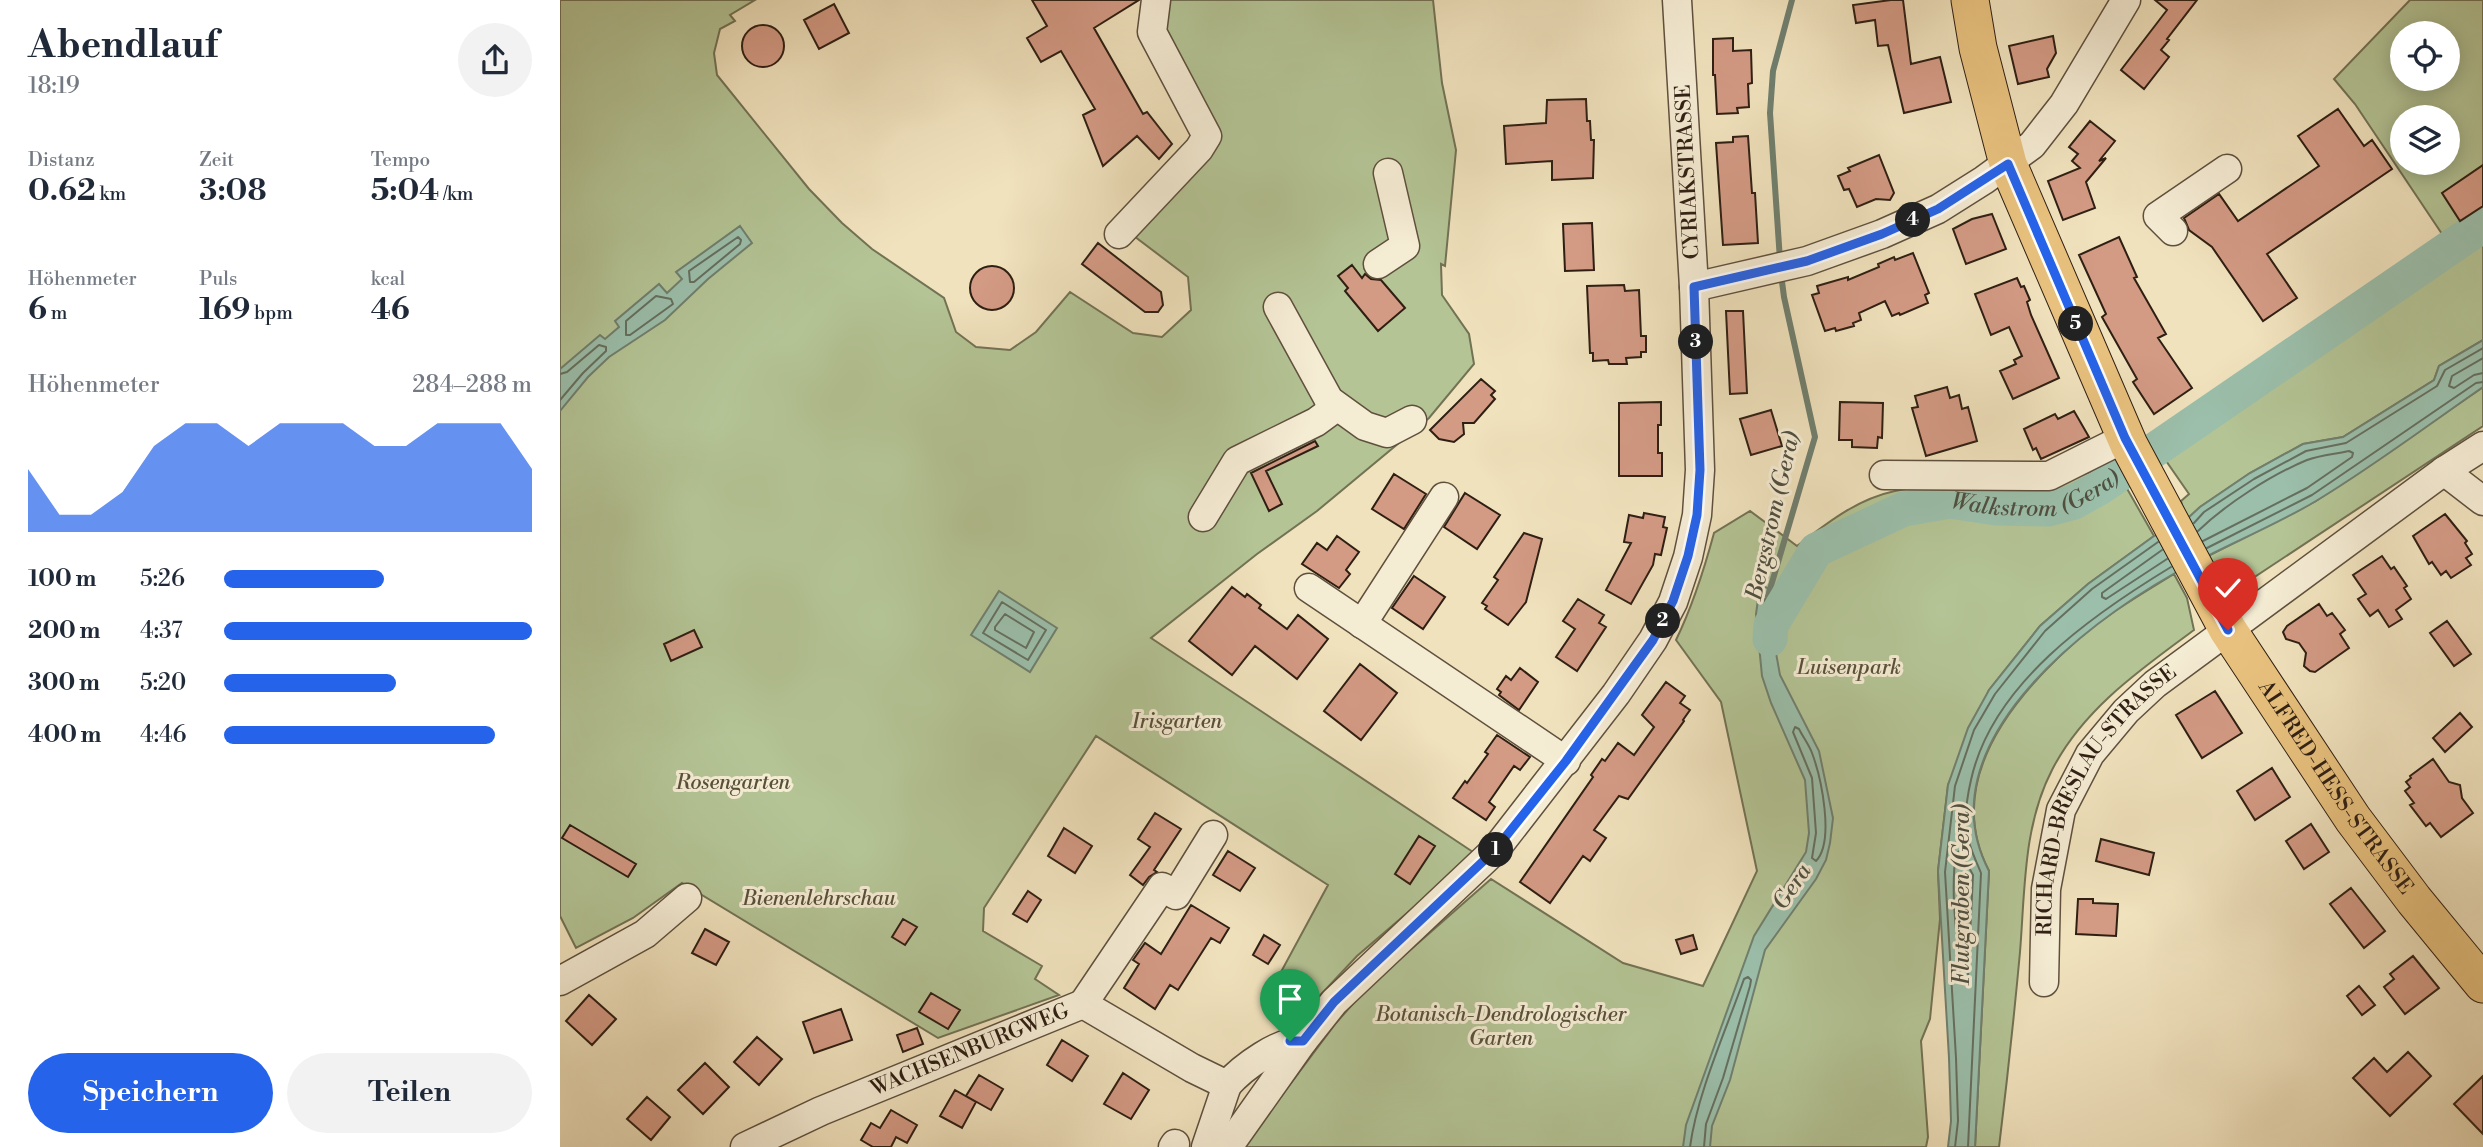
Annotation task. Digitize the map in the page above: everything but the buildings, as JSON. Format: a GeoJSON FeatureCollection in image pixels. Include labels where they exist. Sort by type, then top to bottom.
{"type":"FeatureCollection","features":[{"type":"Feature","properties":{"kind":"main road","name":"ALFRED-HESS-STRASSE"},"geometry":{"type":"LineString","coordinates":[[1970,0],[1978,48],[2008,164],[2127,442],[2228,630],[2353,819],[2414,900],[2483,984]]}},
{"type":"Feature","properties":{"kind":"street"},"geometry":{"type":"LineString","coordinates":[[1119,234],[1199,149],[1207,136],[1152,32],[1156,0]]}},
{"type":"Feature","properties":{"kind":"street","name":"CYRIAKSTRASSE"},"geometry":{"type":"LineString","coordinates":[[1228,1147],[1334,1002],[1495,850],[1566,761],[1653,640],[1673,601],[1688,556],[1697,515],[1700,470],[1694,287],[1677,0]]}},
{"type":"Feature","properties":{"kind":"street"},"geometry":{"type":"LineString","coordinates":[[1694,287],[1807,261],[1882,234],[1938,209],[2008,164],[2032,145],[2064,104],[2126,0]]}},
{"type":"Feature","properties":{"kind":"street"},"geometry":{"type":"LineString","coordinates":[[2173,231],[2158,216],[2227,169]]}},
{"type":"Feature","properties":{"kind":"street"},"geometry":{"type":"LineString","coordinates":[[1378,264],[1405,246],[1388,173]]}},
{"type":"Feature","properties":{"kind":"street"},"geometry":{"type":"LineString","coordinates":[[1203,517],[1237,461],[1316,422],[1331,411],[1329,400],[1278,307]]}},
{"type":"Feature","properties":{"kind":"street"},"geometry":{"type":"LineString","coordinates":[[1329,400],[1365,426],[1387,433],[1412,420]]}},
{"type":"Feature","properties":{"kind":"street"},"geometry":{"type":"LineString","coordinates":[[1884,475],[2049,477],[2127,442]]}},
{"type":"Feature","properties":{"kind":"street","name":"RICHARD-BRESLAU-STRASSE"},"geometry":{"type":"LineString","coordinates":[[2044,982],[2046,889],[2061,810],[2090,754],[2143,695],[2444,471],[2483,446]]}},
{"type":"Feature","properties":{"kind":"street"},"geometry":{"type":"LineString","coordinates":[[2444,471],[2483,501]]}},
{"type":"Feature","properties":{"kind":"street"},"geometry":{"type":"LineString","coordinates":[[1362,624],[1444,497]]}},
{"type":"Feature","properties":{"kind":"street"},"geometry":{"type":"LineString","coordinates":[[1309,588],[1566,761]]}},
{"type":"Feature","properties":{"kind":"street"},"geometry":{"type":"LineString","coordinates":[[1083,1004],[1162,887],[1176,895],[1213,835]]}},
{"type":"Feature","properties":{"kind":"street"},"geometry":{"type":"LineString","coordinates":[[560,981],[645,934],[687,898]]}},
{"type":"Feature","properties":{"kind":"street","name":"WACHSENBURGWEG"},"geometry":{"type":"LineString","coordinates":[[745,1147],[821,1111],[1083,1004],[1192,1068],[1227,1085]]}},
{"type":"Feature","properties":{"kind":"street"},"geometry":{"type":"LineString","coordinates":[[1206,1147],[1227,1085],[1234,1077],[1279,1046],[1290,1041],[1303,1041]]}},
{"type":"Feature","properties":{"kind":"green space"},"geometry":{"type":"Polygon","coordinates":[[[560,0],[755,0],[730,15],[735,21],[720,29],[714,53],[717,75],[809,189],[842,223],[872,249],[944,298],[956,332],[976,347],[1010,350],[1036,332],[1070,292],[1133,333],[1162,337],[1191,310],[1188,277],[1130,233],[1195,146],[1150,0],[1433,0],[1442,83],[1456,150],[1445,266],[1441,264],[1442,295],[1469,334],[1474,364],[1429,418],[1317,511],[1257,554],[1151,638],[1476,854],[1357,956],[1312,1004],[1275,983],[1328,885],[1096,736],[984,908],[983,931],[1042,966],[1035,979],[1059,995],[938,1038],[682,883],[633,918],[576,948],[560,916],[560,0]]]}},
{"type":"Feature","properties":{"kind":"green space"},"geometry":{"type":"Polygon","coordinates":[[[2410,0],[2483,0],[2483,340],[2439,366],[2434,380],[2343,437],[2303,444],[2250,473],[2200,507],[2186,520],[2181,501],[2189,494],[2164,458],[2157,457],[2146,442],[2442,234],[2403,175],[2460,175],[2460,105],[2390,105],[2390,156],[2355,104],[2334,79],[2410,0]]]}},
{"type":"Feature","properties":{"kind":"green space"},"geometry":{"type":"Polygon","coordinates":[[[2483,387],[2483,426],[2247,582],[2244,579],[2227,587],[2219,581],[2206,557],[2316,501],[2483,387]]]}},
{"type":"Feature","properties":{"kind":"green space","name":"Luisenpark"},"geometry":{"type":"Polygon","coordinates":[[[2113,464],[2154,536],[2088,584],[2040,626],[1989,690],[1948,785],[1938,871],[1940,919],[1930,1019],[1921,1041],[1928,1137],[1926,1147],[1243,1147],[1336,1023],[1367,988],[1491,879],[1623,963],[1703,986],[1757,871],[1721,702],[1676,640],[1698,587],[1714,533],[1750,511],[1797,546],[1855,506],[1895,491],[1953,485],[2051,483],[2113,464]]]}},
{"type":"Feature","properties":{"kind":"green space"},"geometry":{"type":"Polygon","coordinates":[[[2174,574],[2187,598],[2194,630],[2134,675],[2080,728],[2052,770],[2035,813],[2027,859],[2018,976],[1999,1147],[1975,1147],[1989,871],[1976,836],[1974,802],[1981,769],[1995,737],[2014,707],[2037,679],[2089,630],[2174,574]]]}},
{"type":"Feature","properties":{"kind":"water"},"geometry":{"type":"Polygon","coordinates":[[[740,226],[752,243],[708,279],[665,320],[609,357],[588,377],[560,411],[560,369],[600,335],[605,339],[619,327],[615,321],[659,284],[667,293],[682,279],[676,272],[740,226]]]}},
{"type":"Feature","properties":{"kind":"water","name":"Flutgraben (Gera)"},"geometry":{"type":"Polygon","coordinates":[[[2483,340],[2483,387],[2380,460],[2316,501],[2175,573],[2137,596],[2097,624],[2058,658],[2022,695],[1995,736],[1977,780],[1974,825],[1989,871],[1975,1147],[1948,1147],[1951,1121],[1949,1058],[1938,871],[1948,785],[1968,728],[1989,690],[2040,626],[2088,584],[2154,536],[2186,520],[2200,507],[2250,473],[2303,444],[2343,437],[2434,380],[2439,366],[2483,340]]]}},
{"type":"Feature","properties":{"kind":"water","name":"Gera"},"geometry":{"type":"Polygon","coordinates":[[[1760,585],[1789,597],[1778,629],[1776,653],[1780,675],[1819,751],[1833,818],[1830,843],[1826,860],[1816,879],[1765,950],[1730,1080],[1712,1126],[1710,1147],[1683,1147],[1686,1125],[1754,936],[1806,852],[1809,833],[1805,780],[1762,676],[1756,614],[1760,585]]]}},
{"type":"Feature","properties":{"kind":"water"},"geometry":{"type":"Polygon","coordinates":[[[999,591],[1057,628],[1030,672],[971,635],[999,591]]]}},
{"type":"Feature","properties":{"kind":"waterway","name":"Bergstrom (Gera)"},"geometry":{"type":"LineString","coordinates":[[1780,260],[1770,113],[1773,71],[1792,0]]}},
{"type":"Feature","properties":{"kind":"waterway","name":"Walkstrom (Gera)"},"geometry":{"type":"LineString","coordinates":[[1770,639],[1771,625],[1816,550],[1904,509],[1950,501],[1996,508],[2048,509],[2074,502],[2099,488],[2483,225]]}},
{"type":"Feature","properties":{"kind":"waterway","name":"Bergstrom (Gera)"},"geometry":{"type":"LineString","coordinates":[[1768,596],[1815,437],[1781,274]]}},
{"type":"Feature","properties":{"kind":"route"},"geometry":{"type":"LineString","coordinates":[[1290,1041],[1303,1041],[1334,1002],[1495,850],[1566,761],[1653,640],[1673,601],[1688,556],[1697,515],[1700,470],[1694,287],[1807,261],[1882,234],[1938,209],[2008,164],[2125,438],[2228,630]]}},
{"type":"Feature","properties":{"kind":"park label","name":"Irisgarten"},"geometry":{"type":"Point","coordinates":[1177,722]}},
{"type":"Feature","properties":{"kind":"park label","name":"Rosengarten"},"geometry":{"type":"Point","coordinates":[733,783]}},
{"type":"Feature","properties":{"kind":"park label","name":"Bienenlehrschau"},"geometry":{"type":"Point","coordinates":[819,899]}},
{"type":"Feature","properties":{"kind":"park label","name":"Botanisch-Dendrologischer Garten"},"geometry":{"type":"Point","coordinates":[1501,1027]}}]}
